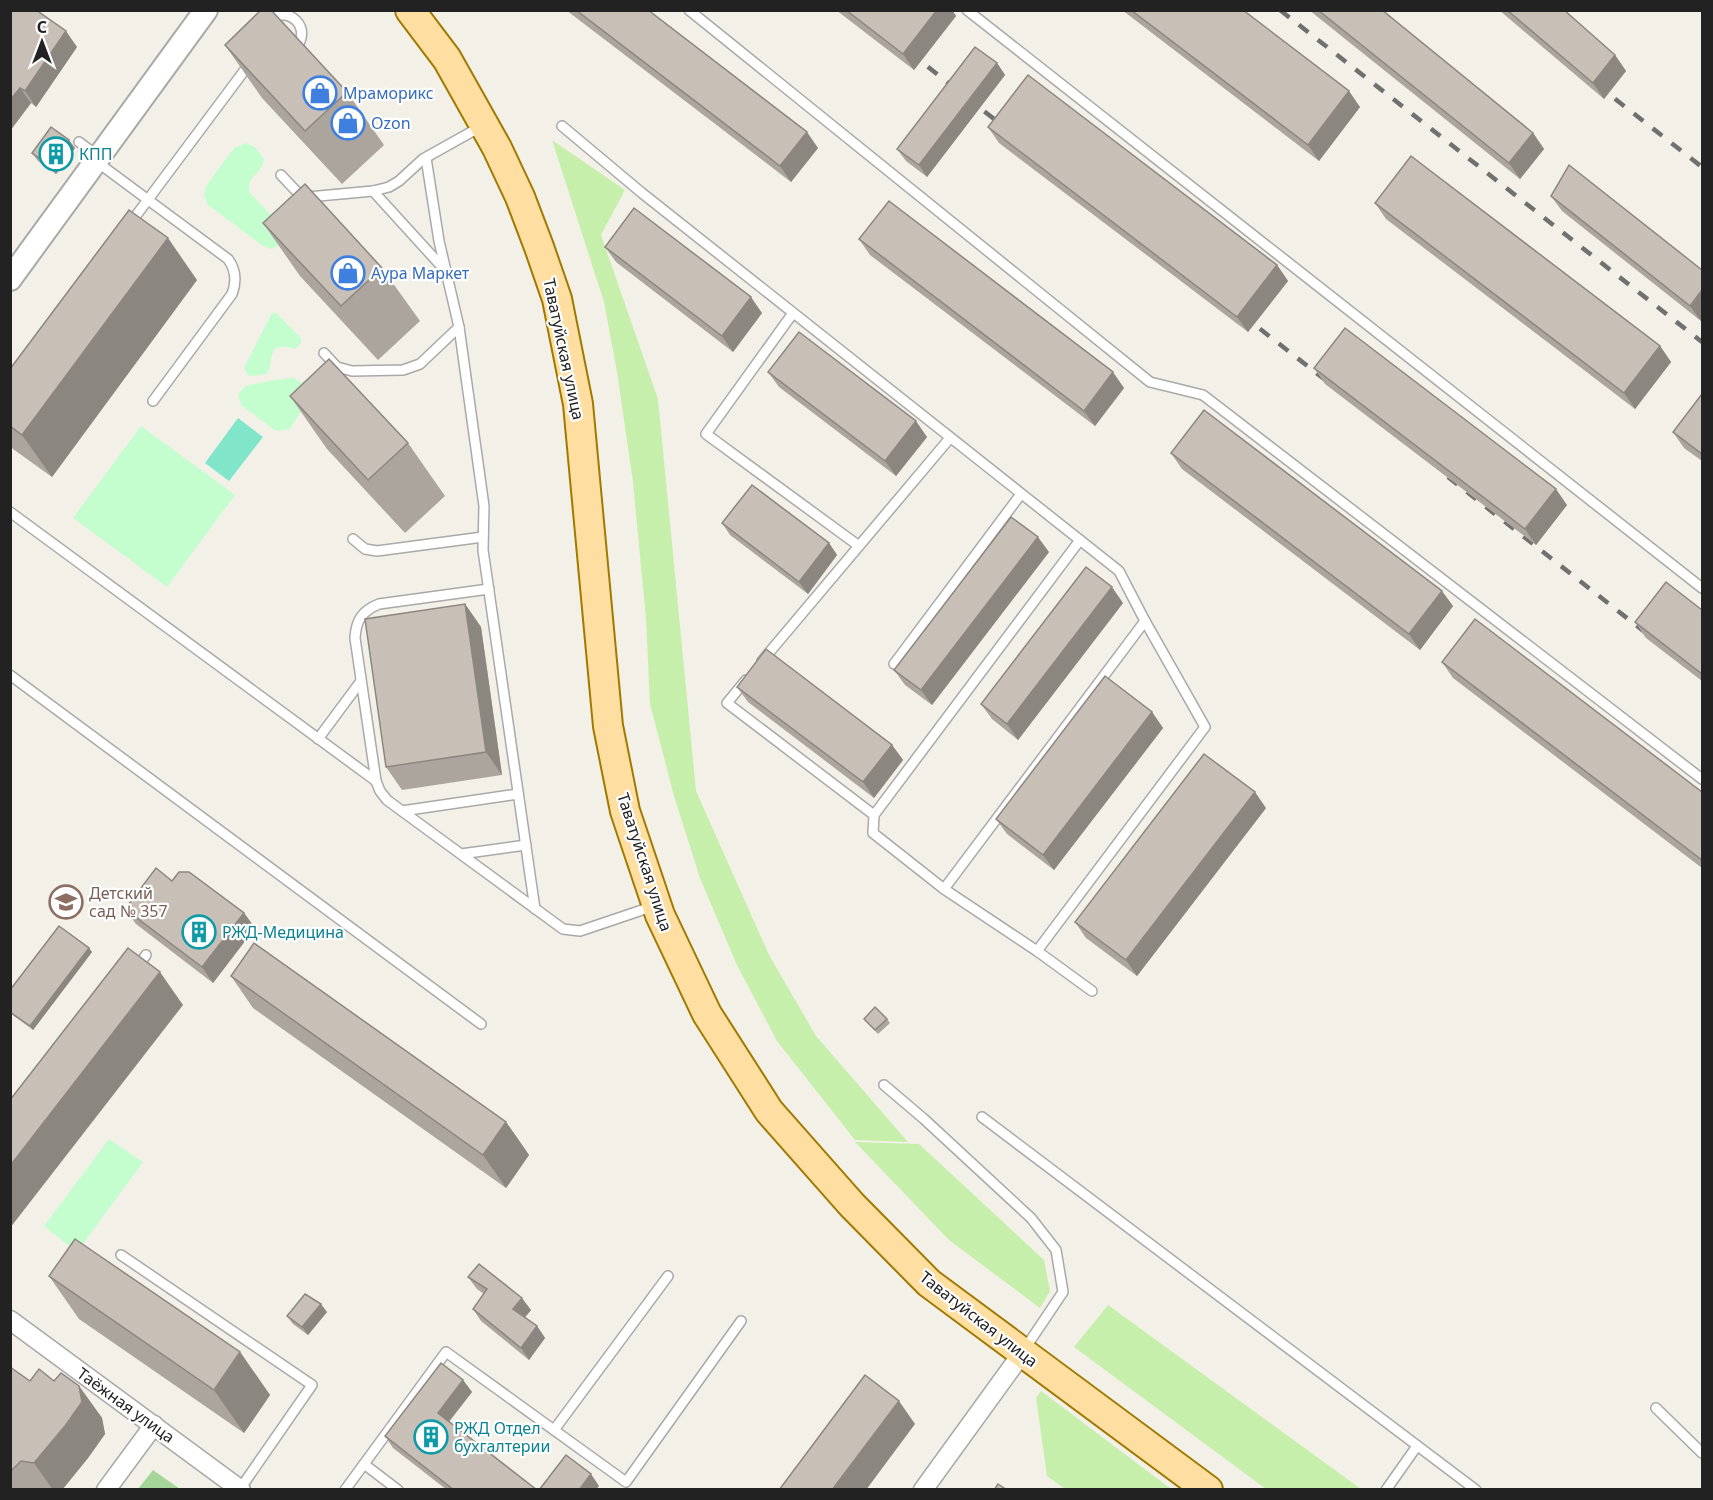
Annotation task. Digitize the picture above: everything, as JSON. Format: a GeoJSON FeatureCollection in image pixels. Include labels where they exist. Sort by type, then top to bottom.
{"type":"FeatureCollection","features":[{"type":"Feature","properties":{"kind":"main road","name":"Таватуйская улица"},"geometry":{"type":"LineString","coordinates":[[411,10],[447,59],[485,125],[520,196],[557,299],[578,404],[608,726],[625,811],[656,905],[707,1014],[769,1112],[852,1205],[929,1283],[1208,1490]]}},
{"type":"Feature","properties":{"kind":"street"},"geometry":{"type":"LineString","coordinates":[[10,279],[206,10]]}},
{"type":"Feature","properties":{"kind":"street","name":"Таёжная улица"},"geometry":{"type":"LineString","coordinates":[[10,1320],[241,1489]]}},
{"type":"Feature","properties":{"kind":"street"},"geometry":{"type":"LineString","coordinates":[[923,1490],[1023,1352]]}},
{"type":"Feature","properties":{"kind":"street"},"geometry":{"type":"LineString","coordinates":[[106,1490],[154,1425]]}},
{"type":"Feature","properties":{"kind":"lane"},"geometry":{"type":"LineString","coordinates":[[689,10],[1150,382],[1203,395],[1702,779]]}},
{"type":"Feature","properties":{"kind":"lane"},"geometry":{"type":"LineString","coordinates":[[967,10],[1702,588]]}},
{"type":"Feature","properties":{"kind":"lane"},"geometry":{"type":"LineString","coordinates":[[263,35],[264,27],[276,16],[292,17],[298,22],[302,36],[300,44],[296,49],[282,54]]}},
{"type":"Feature","properties":{"kind":"lane"},"geometry":{"type":"LineString","coordinates":[[120,238],[257,52]]}},
{"type":"Feature","properties":{"kind":"lane"},"geometry":{"type":"LineString","coordinates":[[281,175],[298,193],[308,196],[382,190],[394,184],[426,158],[485,125]]}},
{"type":"Feature","properties":{"kind":"lane"},"geometry":{"type":"LineString","coordinates":[[562,126],[642,193],[1119,571],[1205,727],[1037,951]]}},
{"type":"Feature","properties":{"kind":"lane"},"geometry":{"type":"LineString","coordinates":[[79,142],[148,200],[228,259],[235,270],[236,277],[232,294],[153,401]]}},
{"type":"Feature","properties":{"kind":"lane"},"geometry":{"type":"LineString","coordinates":[[426,158],[446,270],[459,327],[484,506],[483,537],[489,589],[535,909]]}},
{"type":"Feature","properties":{"kind":"lane"},"geometry":{"type":"LineString","coordinates":[[373,191],[446,270]]}},
{"type":"Feature","properties":{"kind":"lane"},"geometry":{"type":"LineString","coordinates":[[793,313],[705,434],[859,546]]}},
{"type":"Feature","properties":{"kind":"lane"},"geometry":{"type":"LineString","coordinates":[[324,353],[337,367],[352,372],[403,370],[420,364],[459,327]]}},
{"type":"Feature","properties":{"kind":"lane"},"geometry":{"type":"LineString","coordinates":[[874,815],[727,703],[950,438]]}},
{"type":"Feature","properties":{"kind":"lane"},"geometry":{"type":"LineString","coordinates":[[894,664],[1021,494]]}},
{"type":"Feature","properties":{"kind":"lane"},"geometry":{"type":"LineString","coordinates":[[10,512],[376,781]]}},
{"type":"Feature","properties":{"kind":"lane"},"geometry":{"type":"LineString","coordinates":[[353,539],[365,549],[377,551],[483,537]]}},
{"type":"Feature","properties":{"kind":"lane"},"geometry":{"type":"LineString","coordinates":[[1080,540],[874,815],[873,833],[944,888],[1092,991]]}},
{"type":"Feature","properties":{"kind":"lane"},"geometry":{"type":"LineString","coordinates":[[489,589],[379,604],[367,609],[360,617],[356,625],[355,638],[376,781],[383,796],[558,926],[580,931],[656,905]]}},
{"type":"Feature","properties":{"kind":"lane"},"geometry":{"type":"LineString","coordinates":[[944,888],[1145,621]]}},
{"type":"Feature","properties":{"kind":"lane"},"geometry":{"type":"LineString","coordinates":[[10,675],[481,1024]]}},
{"type":"Feature","properties":{"kind":"lane"},"geometry":{"type":"LineString","coordinates":[[318,739],[361,681]]}},
{"type":"Feature","properties":{"kind":"lane"},"geometry":{"type":"LineString","coordinates":[[402,811],[518,794]]}},
{"type":"Feature","properties":{"kind":"lane"},"geometry":{"type":"LineString","coordinates":[[461,854],[526,845]]}},
{"type":"Feature","properties":{"kind":"lane"},"geometry":{"type":"LineString","coordinates":[[132,974],[146,955]]}},
{"type":"Feature","properties":{"kind":"lane"},"geometry":{"type":"LineString","coordinates":[[884,1085],[1031,1218],[1056,1250],[1063,1292],[1023,1352]]}},
{"type":"Feature","properties":{"kind":"lane"},"geometry":{"type":"LineString","coordinates":[[982,1117],[1476,1490]]}},
{"type":"Feature","properties":{"kind":"lane"},"geometry":{"type":"LineString","coordinates":[[121,1255],[312,1385],[241,1489]]}},
{"type":"Feature","properties":{"kind":"lane"},"geometry":{"type":"LineString","coordinates":[[554,1430],[668,1276]]}},
{"type":"Feature","properties":{"kind":"lane"},"geometry":{"type":"LineString","coordinates":[[345,1490],[446,1352],[626,1482],[741,1321]]}},
{"type":"Feature","properties":{"kind":"lane"},"geometry":{"type":"LineString","coordinates":[[1656,1408],[1702,1453]]}},
{"type":"Feature","properties":{"kind":"lane"},"geometry":{"type":"LineString","coordinates":[[1386,1490],[1417,1446]]}},
{"type":"Feature","properties":{"kind":"lane"},"geometry":{"type":"LineString","coordinates":[[364,1464],[398,1490]]}},
{"type":"Feature","properties":{"kind":"green space"},"geometry":{"type":"Polygon","coordinates":[[[552,140],[625,190],[601,235],[658,399],[696,791],[769,955],[816,1036],[908,1142],[855,1140],[777,1041],[736,963],[700,878],[674,796],[650,704],[646,619],[633,482],[604,302],[552,140]]]}},
{"type":"Feature","properties":{"kind":"green space"},"geometry":{"type":"Polygon","coordinates":[[[246,143],[255,147],[264,159],[263,165],[250,182],[250,193],[284,229],[280,245],[272,249],[263,246],[207,204],[204,195],[206,186],[234,148],[246,143]]]}},
{"type":"Feature","properties":{"kind":"green space"},"geometry":{"type":"Polygon","coordinates":[[[272,313],[276,313],[301,338],[301,343],[295,349],[279,347],[273,353],[267,374],[249,376],[244,368],[272,313]]]}},
{"type":"Feature","properties":{"kind":"green space"},"geometry":{"type":"Polygon","coordinates":[[[294,378],[308,387],[313,401],[299,414],[290,429],[276,431],[242,406],[238,395],[245,386],[294,378]]]}},
{"type":"Feature","properties":{"kind":"green space"},"geometry":{"type":"Polygon","coordinates":[[[238,418],[263,437],[229,481],[205,463],[238,418]]]}},
{"type":"Feature","properties":{"kind":"green space"},"geometry":{"type":"Polygon","coordinates":[[[141,426],[235,495],[167,587],[73,518],[141,426]]]}},
{"type":"Feature","properties":{"kind":"green space"},"geometry":{"type":"Polygon","coordinates":[[[109,1139],[143,1162],[77,1252],[44,1226],[109,1139]]]}},
{"type":"Feature","properties":{"kind":"green space"},"geometry":{"type":"Polygon","coordinates":[[[855,1142],[919,1144],[1044,1260],[1050,1291],[1040,1308],[949,1240],[855,1142]]]}},
{"type":"Feature","properties":{"kind":"green space"},"geometry":{"type":"Polygon","coordinates":[[[1108,1305],[1361,1489],[1266,1489],[1074,1347],[1108,1305]]]}},
{"type":"Feature","properties":{"kind":"green space"},"geometry":{"type":"Polygon","coordinates":[[[1041,1391],[1171,1489],[1065,1489],[1047,1476],[1036,1398],[1041,1391]]]}},
{"type":"Feature","properties":{"kind":"green space"},"geometry":{"type":"Polygon","coordinates":[[[153,1470],[180,1489],[138,1489],[153,1470]]]}},
{"type":"Feature","properties":{"kind":"building"},"geometry":{"type":"Polygon","coordinates":[[[10,10],[36,10],[66,31],[25,91],[20,88],[10,100],[10,10]]]}},
{"type":"Feature","properties":{"kind":"building"},"geometry":{"type":"Polygon","coordinates":[[[261,10],[271,10],[347,92],[305,131],[225,45],[261,10]]]}},
{"type":"Feature","properties":{"kind":"building"},"geometry":{"type":"Polygon","coordinates":[[[576,10],[648,10],[807,132],[780,166],[576,10]]]}},
{"type":"Feature","properties":{"kind":"building"},"geometry":{"type":"Polygon","coordinates":[[[846,10],[937,10],[903,54],[846,10]]]}},
{"type":"Feature","properties":{"kind":"building"},"geometry":{"type":"Polygon","coordinates":[[[1131,10],[1243,10],[1349,91],[1308,145],[1131,10]]]}},
{"type":"Feature","properties":{"kind":"building"},"geometry":{"type":"Polygon","coordinates":[[[1318,10],[1382,10],[1533,133],[1509,163],[1318,10]]]}},
{"type":"Feature","properties":{"kind":"building"},"geometry":{"type":"Polygon","coordinates":[[[1507,10],[1564,10],[1615,55],[1593,83],[1507,10]]]}},
{"type":"Feature","properties":{"kind":"building"},"geometry":{"type":"Polygon","coordinates":[[[975,47],[997,63],[919,165],[897,149],[975,47]]]}},
{"type":"Feature","properties":{"kind":"building"},"geometry":{"type":"Polygon","coordinates":[[[1028,75],[1277,265],[1237,317],[988,127],[1028,75]]]}},
{"type":"Feature","properties":{"kind":"building"},"geometry":{"type":"Polygon","coordinates":[[[51,127],[69,140],[50,166],[32,153],[51,127]]]}},
{"type":"Feature","properties":{"kind":"building"},"geometry":{"type":"Polygon","coordinates":[[[1411,156],[1660,346],[1624,393],[1375,203],[1411,156]]]}},
{"type":"Feature","properties":{"kind":"building"},"geometry":{"type":"Polygon","coordinates":[[[1569,165],[1702,270],[1702,290],[1690,306],[1551,196],[1569,165]]]}},
{"type":"Feature","properties":{"kind":"building"},"geometry":{"type":"Polygon","coordinates":[[[305,184],[382,268],[341,306],[263,223],[305,184]]]}},
{"type":"Feature","properties":{"kind":"building"},"geometry":{"type":"Polygon","coordinates":[[[889,201],[1113,372],[1084,411],[859,239],[889,201]]]}},
{"type":"Feature","properties":{"kind":"building"},"geometry":{"type":"Polygon","coordinates":[[[634,208],[751,297],[722,336],[605,247],[634,208]]]}},
{"type":"Feature","properties":{"kind":"building"},"geometry":{"type":"Polygon","coordinates":[[[129,210],[168,238],[22,435],[10,426],[10,369],[129,210]]]}},
{"type":"Feature","properties":{"kind":"building"},"geometry":{"type":"Polygon","coordinates":[[[1345,328],[1556,489],[1525,529],[1314,368],[1345,328]]]}},
{"type":"Feature","properties":{"kind":"building"},"geometry":{"type":"Polygon","coordinates":[[[799,332],[916,421],[885,461],[768,372],[799,332]]]}},
{"type":"Feature","properties":{"kind":"building"},"geometry":{"type":"Polygon","coordinates":[[[329,359],[408,443],[368,480],[290,396],[329,359]]]}},
{"type":"Feature","properties":{"kind":"building"},"geometry":{"type":"Polygon","coordinates":[[[1702,394],[1702,454],[1673,432],[1702,394]]]}},
{"type":"Feature","properties":{"kind":"building"},"geometry":{"type":"Polygon","coordinates":[[[1204,410],[1442,591],[1409,634],[1171,453],[1204,410]]]}},
{"type":"Feature","properties":{"kind":"building"},"geometry":{"type":"Polygon","coordinates":[[[752,485],[829,543],[799,582],[722,523],[752,485]]]}},
{"type":"Feature","properties":{"kind":"building"},"geometry":{"type":"Polygon","coordinates":[[[1011,517],[1038,537],[921,690],[894,670],[1011,517]]]}},
{"type":"Feature","properties":{"kind":"building"},"geometry":{"type":"Polygon","coordinates":[[[1086,567],[1112,587],[1007,724],[981,704],[1086,567]]]}},
{"type":"Feature","properties":{"kind":"building"},"geometry":{"type":"Polygon","coordinates":[[[1666,582],[1702,610],[1702,674],[1635,622],[1666,582]]]}},
{"type":"Feature","properties":{"kind":"building"},"geometry":{"type":"Polygon","coordinates":[[[465,604],[486,752],[386,767],[365,619],[465,604]]]}},
{"type":"Feature","properties":{"kind":"building"},"geometry":{"type":"Polygon","coordinates":[[[1475,619],[1702,792],[1702,860],[1442,662],[1475,619]]]}},
{"type":"Feature","properties":{"kind":"building"},"geometry":{"type":"Polygon","coordinates":[[[766,649],[892,745],[863,782],[737,687],[766,649]]]}},
{"type":"Feature","properties":{"kind":"building"},"geometry":{"type":"Polygon","coordinates":[[[1105,676],[1152,712],[1043,855],[996,819],[1105,676]]]}},
{"type":"Feature","properties":{"kind":"building"},"geometry":{"type":"Polygon","coordinates":[[[1204,754],[1255,792],[1126,960],[1075,922],[1204,754]]]}},
{"type":"Feature","properties":{"kind":"building","name":"РЖД-Медицина"},"geometry":{"type":"Polygon","coordinates":[[[156,868],[172,881],[179,872],[189,872],[244,913],[202,967],[125,909],[156,868]]]}},
{"type":"Feature","properties":{"kind":"building"},"geometry":{"type":"Polygon","coordinates":[[[59,926],[89,948],[30,1026],[10,1012],[10,990],[59,926]]]}},
{"type":"Feature","properties":{"kind":"building"},"geometry":{"type":"Polygon","coordinates":[[[254,943],[506,1122],[483,1155],[231,976],[254,943]]]}},
{"type":"Feature","properties":{"kind":"building"},"geometry":{"type":"Polygon","coordinates":[[[128,948],[160,972],[10,1166],[10,1100],[128,948]]]}},
{"type":"Feature","properties":{"kind":"building"},"geometry":{"type":"Polygon","coordinates":[[[875,1007],[887,1019],[875,1030],[864,1019],[875,1007]]]}},
{"type":"Feature","properties":{"kind":"building"},"geometry":{"type":"Polygon","coordinates":[[[75,1239],[240,1352],[214,1390],[49,1276],[75,1239]]]}},
{"type":"Feature","properties":{"kind":"building"},"geometry":{"type":"Polygon","coordinates":[[[479,1264],[522,1298],[513,1309],[537,1326],[521,1348],[473,1309],[487,1289],[468,1277],[479,1264]]]}},
{"type":"Feature","properties":{"kind":"building"},"geometry":{"type":"Polygon","coordinates":[[[305,1294],[321,1304],[302,1327],[287,1316],[305,1294]]]}},
{"type":"Feature","properties":{"kind":"building","name":"РЖД Отдел бухгалтерии"},"geometry":{"type":"Polygon","coordinates":[[[441,1363],[463,1380],[438,1413],[537,1490],[454,1490],[385,1436],[441,1363]]]}},
{"type":"Feature","properties":{"kind":"building"},"geometry":{"type":"Polygon","coordinates":[[[10,1367],[30,1381],[39,1369],[54,1381],[61,1373],[79,1386],[82,1402],[34,1463],[21,1461],[10,1472],[10,1367]]]}},
{"type":"Feature","properties":{"kind":"building"},"geometry":{"type":"Polygon","coordinates":[[[865,1375],[899,1401],[832,1490],[779,1490],[865,1375]]]}},
{"type":"Feature","properties":{"kind":"building"},"geometry":{"type":"Polygon","coordinates":[[[566,1455],[591,1474],[579,1490],[539,1490],[566,1455]]]}},
{"type":"Feature","properties":{"kind":"building"},"geometry":{"type":"Polygon","coordinates":[[[998,1484],[1007,1490],[994,1490],[998,1484]]]}},
{"type":"Feature","properties":{"kind":"railway"},"geometry":{"type":"LineString","coordinates":[[1280,10],[1702,342]]}},
{"type":"Feature","properties":{"kind":"railway"},"geometry":{"type":"LineString","coordinates":[[909,52],[1008,130]]}},
{"type":"Feature","properties":{"kind":"railway"},"geometry":{"type":"LineString","coordinates":[[1596,84],[1702,167]]}},
{"type":"Feature","properties":{"kind":"railway"},"geometry":{"type":"LineString","coordinates":[[1241,314],[1333,386]]}},
{"type":"Feature","properties":{"kind":"railway"},"geometry":{"type":"LineString","coordinates":[[1448,477],[1651,637]]}},
{"type":"Feature","properties":{"kind":"place","name":"Мраморикс"},"geometry":{"type":"Point","coordinates":[320,93]}},
{"type":"Feature","properties":{"kind":"place","name":"Ozon"},"geometry":{"type":"Point","coordinates":[348,123]}},
{"type":"Feature","properties":{"kind":"place","name":"КПП"},"geometry":{"type":"Point","coordinates":[56,154]}},
{"type":"Feature","properties":{"kind":"place","name":"Аура Маркет"},"geometry":{"type":"Point","coordinates":[348,273]}},
{"type":"Feature","properties":{"kind":"place","name":"Детский сад № 357"},"geometry":{"type":"Point","coordinates":[66,902]}},
{"type":"Feature","properties":{"kind":"place","name":"РЖД-Медицина"},"geometry":{"type":"Point","coordinates":[199,932]}},
{"type":"Feature","properties":{"kind":"place","name":"РЖД Отдел бухгалтерии"},"geometry":{"type":"Point","coordinates":[431,1437]}}]}
